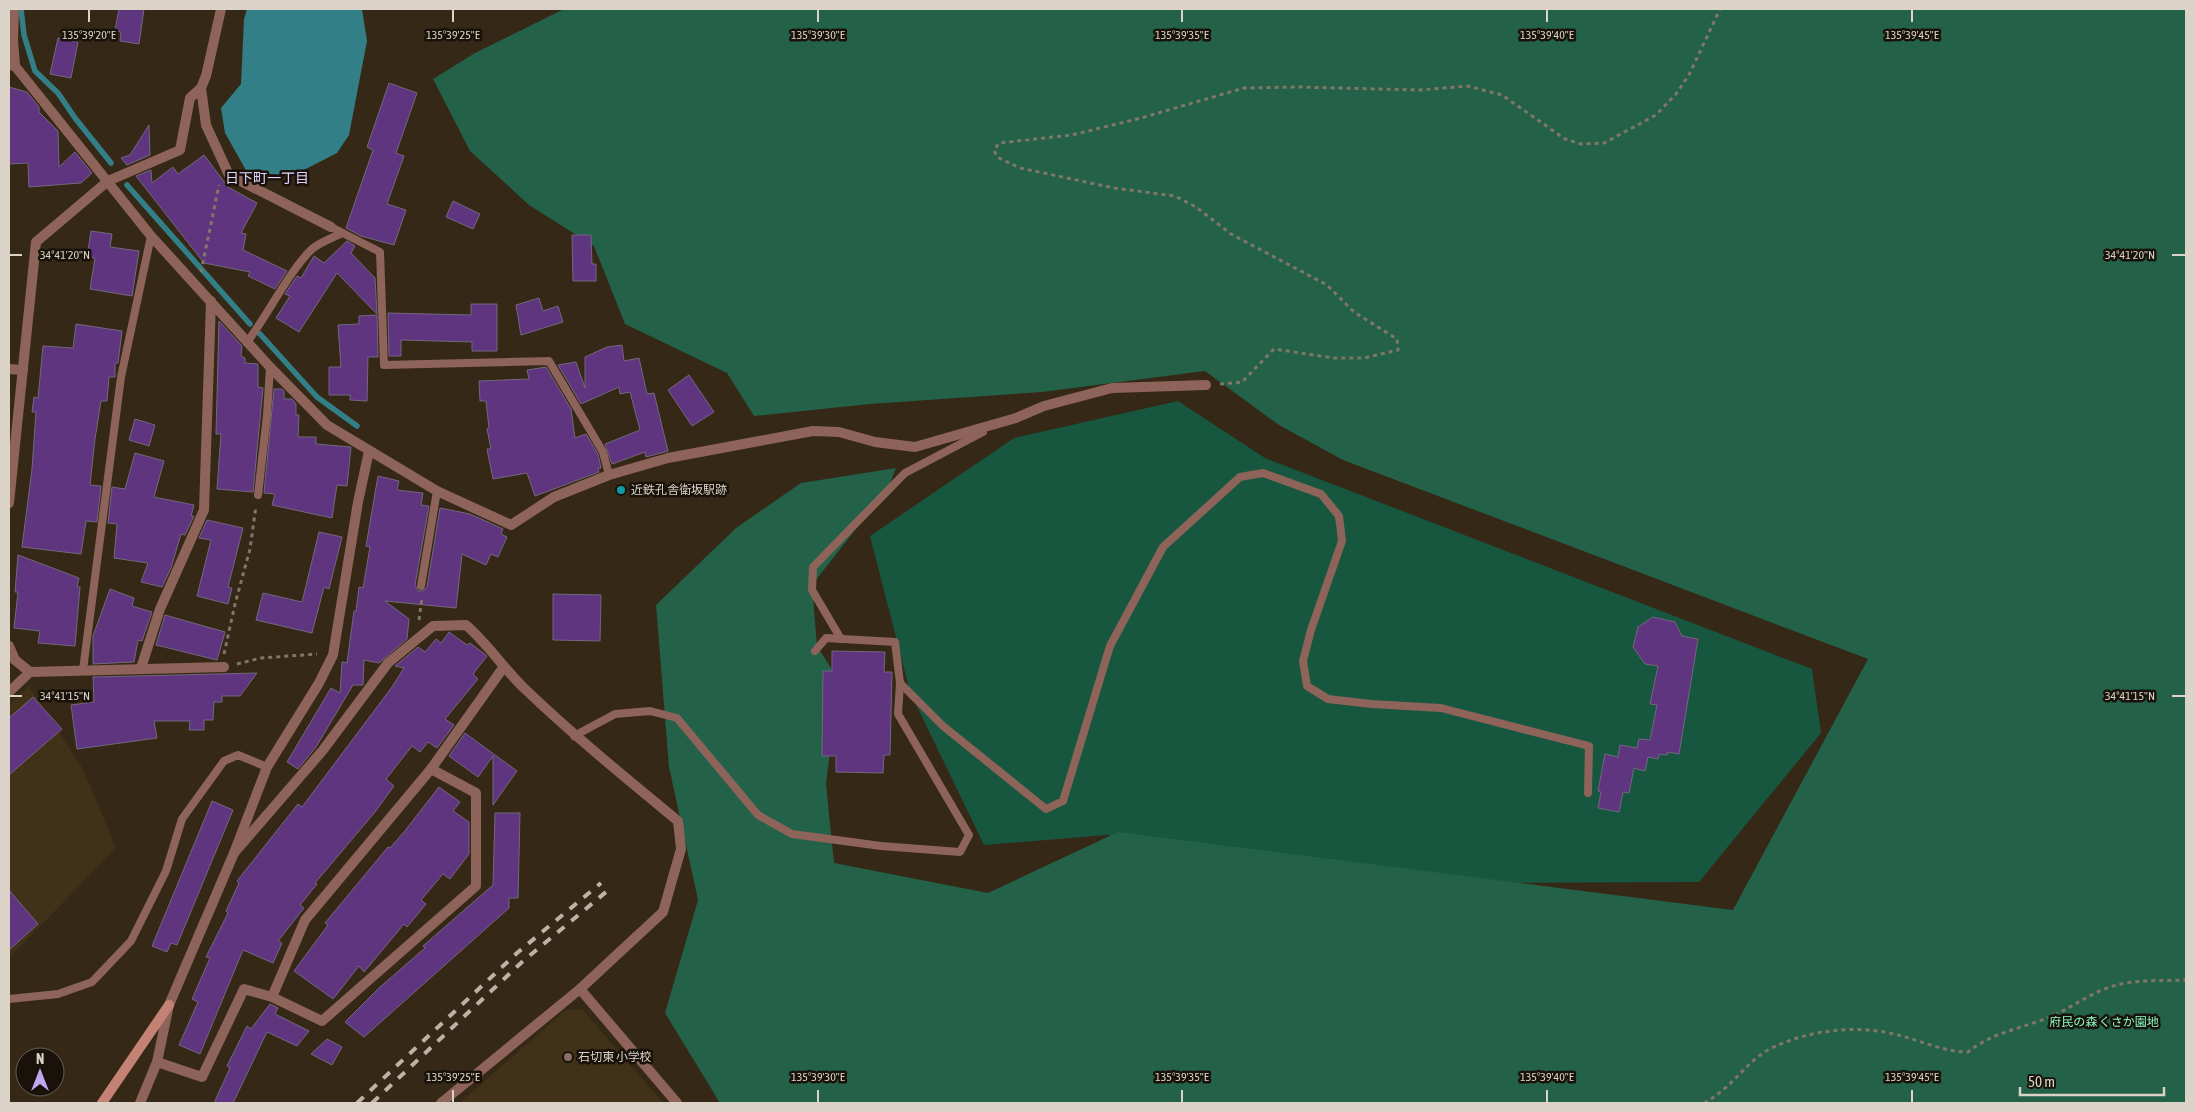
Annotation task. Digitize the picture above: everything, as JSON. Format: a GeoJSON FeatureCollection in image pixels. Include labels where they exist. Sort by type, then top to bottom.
{"type":"FeatureCollection","features":[{"type":"Feature","properties":{"kind":"street"},"geometry":{"type":"LineString","coordinates":[[14,9],[12,66],[151,236],[270,367],[327,425],[437,491],[510,525],[554,497],[609,475],[668,458],[813,431],[839,432],[875,442],[915,447],[1016,418],[1044,406],[1112,388],[1206,385]]}},
{"type":"Feature","properties":{"kind":"street"},"geometry":{"type":"LineString","coordinates":[[9,504],[36,242],[108,182],[180,150],[190,98],[201,88],[206,76],[222,9]]}},
{"type":"Feature","properties":{"kind":"street"},"geometry":{"type":"LineString","coordinates":[[201,88],[206,124],[229,175],[331,227]]}},
{"type":"Feature","properties":{"kind":"street"},"geometry":{"type":"LineString","coordinates":[[141,668],[160,609],[204,510],[211,301]]}},
{"type":"Feature","properties":{"kind":"street"},"geometry":{"type":"LineString","coordinates":[[9,369],[23,370]]}},
{"type":"Feature","properties":{"kind":"street"},"geometry":{"type":"LineString","coordinates":[[140,1103],[157,1062],[170,1005],[234,853],[267,766],[319,683],[332,655],[358,502],[369,451]]}},
{"type":"Feature","properties":{"kind":"street"},"geometry":{"type":"LineString","coordinates":[[234,853],[323,750],[388,663],[432,626],[466,625],[484,641],[503,668],[574,736],[678,821],[681,849],[663,912],[580,989],[441,1103]]}},
{"type":"Feature","properties":{"kind":"street"},"geometry":{"type":"LineString","coordinates":[[9,646],[12,660],[30,672],[224,667]]}},
{"type":"Feature","properties":{"kind":"street"},"geometry":{"type":"LineString","coordinates":[[272,997],[306,920],[432,769],[503,668]]}},
{"type":"Feature","properties":{"kind":"street"},"geometry":{"type":"LineString","coordinates":[[9,692],[30,672]]}},
{"type":"Feature","properties":{"kind":"street"},"geometry":{"type":"LineString","coordinates":[[157,1062],[202,1077],[244,989],[272,997],[322,1021],[476,886],[476,793],[432,769]]}},
{"type":"Feature","properties":{"kind":"street"},"geometry":{"type":"LineString","coordinates":[[580,989],[677,1103]]}},
{"type":"Feature","properties":{"kind":"street"},"geometry":{"type":"LineString","coordinates":[[102,1103],[170,1005]]}},
{"type":"Feature","properties":{"kind":"lane"},"geometry":{"type":"LineString","coordinates":[[331,227],[380,252],[384,365],[549,361],[603,452],[609,475]]}},
{"type":"Feature","properties":{"kind":"lane"},"geometry":{"type":"LineString","coordinates":[[247,342],[313,248],[342,233]]}},
{"type":"Feature","properties":{"kind":"lane"},"geometry":{"type":"LineString","coordinates":[[83,670],[121,377],[151,236]]}},
{"type":"Feature","properties":{"kind":"lane"},"geometry":{"type":"LineString","coordinates":[[258,496],[270,367]]}},
{"type":"Feature","properties":{"kind":"lane"},"geometry":{"type":"LineString","coordinates":[[841,639],[812,590],[813,567],[905,473],[975,435],[1016,418]]}},
{"type":"Feature","properties":{"kind":"lane"},"geometry":{"type":"LineString","coordinates":[[900,683],[943,726],[1046,809],[1063,801],[1110,646],[1163,547],[1240,477],[1263,473],[1321,494],[1339,516],[1342,541],[1311,630],[1303,661],[1307,686],[1328,698],[1371,704],[1441,708],[1589,746],[1588,793]]}},
{"type":"Feature","properties":{"kind":"lane"},"geometry":{"type":"LineString","coordinates":[[421,586],[437,491]]}},
{"type":"Feature","properties":{"kind":"lane"},"geometry":{"type":"LineString","coordinates":[[574,736],[615,714],[650,711],[677,718],[758,815],[792,834],[881,846],[960,852],[969,835],[898,714],[900,683],[895,642],[826,638],[815,651]]}},
{"type":"Feature","properties":{"kind":"lane"},"geometry":{"type":"LineString","coordinates":[[9,999],[58,994],[92,982],[131,941],[166,871],[182,819],[224,762],[238,755],[267,766]]}},
{"type":"Feature","properties":{"kind":"path"},"geometry":{"type":"LineString","coordinates":[[1206,385],[1242,382],[1274,349],[1334,358],[1364,358],[1398,350],[1396,339],[1354,312],[1327,285],[1231,234],[1196,207],[1175,196],[1114,188],[1020,168],[997,157],[994,150],[999,143],[1072,135],[1141,118],[1244,88],[1298,87],[1420,90],[1468,86],[1502,95],[1565,139],[1581,144],[1604,143],[1656,115],[1676,94],[1689,75],[1720,9]]}},
{"type":"Feature","properties":{"kind":"path"},"geometry":{"type":"LineString","coordinates":[[204,264],[224,165]]}},
{"type":"Feature","properties":{"kind":"path"},"geometry":{"type":"LineString","coordinates":[[258,496],[250,549],[224,652],[224,667],[261,658],[326,654]]}},
{"type":"Feature","properties":{"kind":"path"},"geometry":{"type":"LineString","coordinates":[[420,636],[418,627],[422,596],[421,586]]}},
{"type":"Feature","properties":{"kind":"path"},"geometry":{"type":"LineString","coordinates":[[1704,1103],[1726,1090],[1759,1057],[1803,1035],[1828,1031],[1878,1032],[1896,1034],[1953,1052],[1968,1052],[1980,1042],[2001,1032],[2058,1013],[2111,986],[2146,981],[2186,980]]}},
{"type":"Feature","properties":{"kind":"shaded area"},"geometry":{"type":"Polygon","coordinates":[[[29,686],[83,769],[116,848],[9,958],[9,705],[29,686]]]}},
{"type":"Feature","properties":{"kind":"shaded area","name":"石切東 小学校"},"geometry":{"type":"Polygon","coordinates":[[[566,1010],[583,1010],[663,1103],[459,1103],[566,1010]]]}},
{"type":"Feature","properties":{"kind":"green space","name":"府民の森 くさか園地"},"geometry":{"type":"Polygon","coordinates":[[[564,9],[2186,9],[2186,1103],[720,1103],[665,1013],[698,900],[669,767],[656,605],[736,528],[801,483],[896,468],[888,488],[812,585],[817,646],[839,681],[826,784],[834,863],[988,893],[1118,832],[1733,910],[1868,659],[1343,460],[1279,425],[1205,371],[1042,392],[870,404],[754,416],[727,373],[625,324],[594,246],[529,205],[470,151],[433,79],[475,53],[564,9]]]}},
{"type":"Feature","properties":{"kind":"green space"},"geometry":{"type":"Polygon","coordinates":[[[1178,401],[1265,458],[1812,669],[1821,733],[1699,882],[1459,883],[1107,835],[984,845],[910,692],[870,536],[1014,438],[1178,401]]]}},
{"type":"Feature","properties":{"kind":"water"},"geometry":{"type":"Polygon","coordinates":[[[247,9],[362,9],[367,41],[349,135],[337,153],[292,176],[247,172],[225,133],[221,108],[241,84],[244,19],[247,9]]]}},
{"type":"Feature","properties":{"kind":"building"},"geometry":{"type":"Polygon","coordinates":[[[119,9],[144,9],[139,44],[120,41],[121,32],[115,30],[119,9]]]}},
{"type":"Feature","properties":{"kind":"building"},"geometry":{"type":"Polygon","coordinates":[[[58,38],[78,42],[71,78],[50,74],[58,38]]]}},
{"type":"Feature","properties":{"kind":"building"},"geometry":{"type":"Polygon","coordinates":[[[389,83],[417,93],[396,153],[404,156],[387,204],[406,210],[394,245],[361,236],[346,228],[373,150],[367,147],[389,83]]]}},
{"type":"Feature","properties":{"kind":"building"},"geometry":{"type":"Polygon","coordinates":[[[9,87],[27,92],[39,107],[39,112],[58,131],[59,167],[75,152],[92,173],[81,183],[29,187],[28,163],[9,164],[9,87]]]}},
{"type":"Feature","properties":{"kind":"building"},"geometry":{"type":"Polygon","coordinates":[[[149,125],[150,155],[127,165],[121,158],[130,155],[149,125]]]}},
{"type":"Feature","properties":{"kind":"building"},"geometry":{"type":"Polygon","coordinates":[[[204,155],[228,187],[257,203],[241,233],[246,234],[243,250],[287,271],[275,289],[248,276],[250,272],[204,263],[136,176],[151,170],[152,183],[173,167],[178,174],[204,155]]]}},
{"type":"Feature","properties":{"kind":"building"},"geometry":{"type":"Polygon","coordinates":[[[453,201],[480,214],[473,229],[446,217],[453,201]]]}},
{"type":"Feature","properties":{"kind":"building"},"geometry":{"type":"Polygon","coordinates":[[[91,231],[112,234],[110,247],[139,251],[132,296],[90,289],[95,258],[87,257],[91,231]]]}},
{"type":"Feature","properties":{"kind":"building"},"geometry":{"type":"Polygon","coordinates":[[[572,235],[591,235],[592,264],[596,264],[596,281],[573,281],[572,235]]]}},
{"type":"Feature","properties":{"kind":"building"},"geometry":{"type":"Polygon","coordinates":[[[347,241],[355,246],[351,253],[375,278],[377,314],[337,273],[299,332],[276,318],[290,296],[285,294],[297,276],[301,278],[314,256],[324,263],[347,241]]]}},
{"type":"Feature","properties":{"kind":"building"},"geometry":{"type":"Polygon","coordinates":[[[539,298],[543,311],[558,306],[563,322],[521,335],[516,305],[539,298]]]}},
{"type":"Feature","properties":{"kind":"building"},"geometry":{"type":"Polygon","coordinates":[[[471,304],[497,304],[497,351],[472,351],[472,342],[401,340],[401,356],[389,356],[388,313],[471,315],[471,304]]]}},
{"type":"Feature","properties":{"kind":"building"},"geometry":{"type":"Polygon","coordinates":[[[377,315],[378,357],[368,357],[367,401],[350,400],[350,395],[329,395],[329,367],[341,367],[338,325],[359,324],[359,316],[377,315]]]}},
{"type":"Feature","properties":{"kind":"building"},"geometry":{"type":"Polygon","coordinates":[[[219,321],[242,346],[241,356],[245,358],[245,363],[258,364],[258,387],[263,388],[253,492],[217,489],[221,434],[216,434],[219,321]]]}},
{"type":"Feature","properties":{"kind":"building"},"geometry":{"type":"Polygon","coordinates":[[[76,324],[122,331],[118,363],[115,363],[115,377],[109,377],[107,401],[101,401],[95,439],[90,485],[101,486],[97,522],[86,521],[81,554],[22,547],[32,469],[36,412],[32,412],[34,397],[38,398],[43,346],[73,348],[76,324]]]}},
{"type":"Feature","properties":{"kind":"building"},"geometry":{"type":"Polygon","coordinates":[[[622,345],[624,361],[639,358],[647,394],[654,393],[668,451],[646,457],[645,452],[612,464],[605,444],[640,430],[630,392],[620,394],[619,387],[581,404],[558,365],[576,362],[585,388],[585,357],[607,347],[622,345]]]}},
{"type":"Feature","properties":{"kind":"building"},"geometry":{"type":"Polygon","coordinates":[[[546,367],[571,409],[575,438],[586,434],[598,454],[601,468],[598,469],[599,472],[535,496],[527,473],[493,479],[487,449],[491,449],[487,429],[489,428],[486,401],[480,401],[479,381],[529,379],[527,370],[546,367]]]}},
{"type":"Feature","properties":{"kind":"building"},"geometry":{"type":"Polygon","coordinates":[[[689,375],[714,412],[692,426],[668,390],[689,375]]]}},
{"type":"Feature","properties":{"kind":"building"},"geometry":{"type":"Polygon","coordinates":[[[274,389],[282,389],[284,391],[284,399],[292,399],[296,404],[296,415],[299,415],[298,437],[316,437],[316,444],[351,447],[347,486],[337,485],[332,518],[272,505],[275,494],[264,493],[274,389]]]}},
{"type":"Feature","properties":{"kind":"building"},"geometry":{"type":"Polygon","coordinates":[[[135,419],[155,425],[149,446],[129,440],[135,419]]]}},
{"type":"Feature","properties":{"kind":"building"},"geometry":{"type":"Polygon","coordinates":[[[135,453],[164,461],[154,497],[194,505],[191,516],[194,516],[185,535],[181,534],[171,568],[162,587],[141,582],[148,563],[114,558],[117,524],[108,523],[112,487],[125,489],[135,453]]]}},
{"type":"Feature","properties":{"kind":"building"},"geometry":{"type":"Polygon","coordinates":[[[378,476],[399,481],[397,490],[423,493],[421,505],[429,506],[415,585],[418,591],[423,591],[427,587],[440,508],[470,514],[503,529],[501,534],[507,537],[498,557],[491,554],[486,565],[462,554],[456,608],[385,601],[409,619],[407,639],[379,663],[364,660],[363,685],[353,685],[316,747],[298,769],[287,762],[331,688],[340,693],[342,662],[347,663],[359,587],[363,588],[370,547],[366,546],[378,476]]]}},
{"type":"Feature","properties":{"kind":"building"},"geometry":{"type":"Polygon","coordinates":[[[207,520],[243,528],[228,587],[232,588],[228,604],[197,596],[211,540],[199,538],[207,520]]]}},
{"type":"Feature","properties":{"kind":"building"},"geometry":{"type":"Polygon","coordinates":[[[319,532],[342,537],[329,589],[324,587],[312,633],[256,620],[263,593],[302,602],[319,532]]]}},
{"type":"Feature","properties":{"kind":"building"},"geometry":{"type":"Polygon","coordinates":[[[18,555],[79,578],[77,587],[80,587],[75,646],[38,643],[40,631],[14,628],[18,592],[15,592],[18,555]]]}},
{"type":"Feature","properties":{"kind":"building"},"geometry":{"type":"Polygon","coordinates":[[[110,589],[134,598],[132,606],[152,612],[142,641],[138,640],[134,662],[93,664],[93,636],[110,589]]]}},
{"type":"Feature","properties":{"kind":"building"},"geometry":{"type":"Polygon","coordinates":[[[553,594],[601,595],[600,641],[553,640],[553,594]]]}},
{"type":"Feature","properties":{"kind":"building"},"geometry":{"type":"Polygon","coordinates":[[[165,615],[225,632],[217,660],[156,645],[165,615]]]}},
{"type":"Feature","properties":{"kind":"building"},"geometry":{"type":"Polygon","coordinates":[[[1653,617],[1675,622],[1682,636],[1698,639],[1679,754],[1668,752],[1667,755],[1659,754],[1658,759],[1648,757],[1645,771],[1634,768],[1629,793],[1623,792],[1619,812],[1598,808],[1601,792],[1598,791],[1605,754],[1618,757],[1620,745],[1637,748],[1639,739],[1650,740],[1657,705],[1650,704],[1658,666],[1645,664],[1633,647],[1638,627],[1653,617]]]}},
{"type":"Feature","properties":{"kind":"building"},"geometry":{"type":"Polygon","coordinates":[[[449,632],[467,645],[470,643],[487,656],[473,674],[478,679],[445,719],[454,725],[437,748],[428,742],[420,752],[412,746],[386,779],[394,786],[375,812],[315,883],[317,884],[300,905],[304,908],[278,941],[282,943],[273,963],[243,950],[200,1054],[179,1045],[198,1002],[192,999],[210,958],[206,957],[228,913],[226,911],[239,883],[237,881],[298,804],[302,807],[392,687],[404,668],[395,666],[418,647],[425,652],[436,639],[441,643],[449,632]]]}},
{"type":"Feature","properties":{"kind":"building"},"geometry":{"type":"Polygon","coordinates":[[[832,651],[885,652],[884,672],[892,672],[890,755],[884,755],[883,773],[836,772],[836,756],[822,756],[823,671],[832,671],[832,651]]]}},
{"type":"Feature","properties":{"kind":"building"},"geometry":{"type":"Polygon","coordinates":[[[257,673],[240,696],[222,696],[222,702],[214,702],[213,720],[204,720],[204,730],[189,730],[190,721],[154,721],[157,738],[77,749],[71,705],[94,702],[93,677],[257,673]]]}},
{"type":"Feature","properties":{"kind":"building"},"geometry":{"type":"Polygon","coordinates":[[[33,697],[62,729],[9,775],[9,718],[33,697]]]}},
{"type":"Feature","properties":{"kind":"building"},"geometry":{"type":"Polygon","coordinates":[[[465,733],[517,771],[493,805],[493,756],[478,777],[449,756],[465,733]]]}},
{"type":"Feature","properties":{"kind":"building"},"geometry":{"type":"Polygon","coordinates":[[[439,787],[460,802],[453,811],[469,822],[469,854],[450,879],[443,874],[421,900],[426,904],[407,927],[404,924],[364,972],[359,966],[333,999],[294,971],[328,925],[325,923],[388,847],[390,848],[404,832],[439,787]]]}},
{"type":"Feature","properties":{"kind":"building"},"geometry":{"type":"Polygon","coordinates":[[[212,801],[233,810],[177,945],[171,943],[167,952],[152,946],[212,801]]]}},
{"type":"Feature","properties":{"kind":"building"},"geometry":{"type":"Polygon","coordinates":[[[495,813],[520,813],[518,898],[509,898],[509,908],[364,1037],[345,1022],[379,988],[425,948],[423,946],[493,885],[495,813]]]}},
{"type":"Feature","properties":{"kind":"building"},"geometry":{"type":"Polygon","coordinates":[[[9,890],[38,924],[9,950],[9,890]]]}},
{"type":"Feature","properties":{"kind":"building"},"geometry":{"type":"Polygon","coordinates":[[[270,1004],[278,1008],[275,1014],[309,1031],[297,1046],[267,1032],[233,1103],[214,1103],[230,1068],[227,1066],[247,1026],[251,1029],[270,1004]]]}},
{"type":"Feature","properties":{"kind":"building"},"geometry":{"type":"Polygon","coordinates":[[[327,1039],[342,1047],[332,1065],[311,1054],[327,1039]]]}},
{"type":"Feature","properties":{"kind":"waterway"},"geometry":{"type":"LineString","coordinates":[[21,9],[24,35],[35,71],[58,93],[75,118],[111,163]]}},
{"type":"Feature","properties":{"kind":"waterway"},"geometry":{"type":"LineString","coordinates":[[127,185],[250,324]]}},
{"type":"Feature","properties":{"kind":"waterway"},"geometry":{"type":"LineString","coordinates":[[260,334],[317,397],[357,426]]}},
{"type":"Feature","properties":{"kind":"railway"},"geometry":{"type":"LineString","coordinates":[[357,1103],[517,953],[601,883]]}},
{"type":"Feature","properties":{"kind":"railway"},"geometry":{"type":"LineString","coordinates":[[372,1103],[522,962],[606,892]]}},
{"type":"Feature","properties":{"kind":"place","name":"近鉄孔舎衛坂駅跡"},"geometry":{"type":"Point","coordinates":[621,490]}},
{"type":"Feature","properties":{"kind":"place","name":"石切東 小学校"},"geometry":{"type":"Point","coordinates":[568,1057]}},
{"type":"Feature","properties":{"kind":"district","name":"日下町一丁目"},"geometry":{"type":"Point","coordinates":[267,178]}}]}
